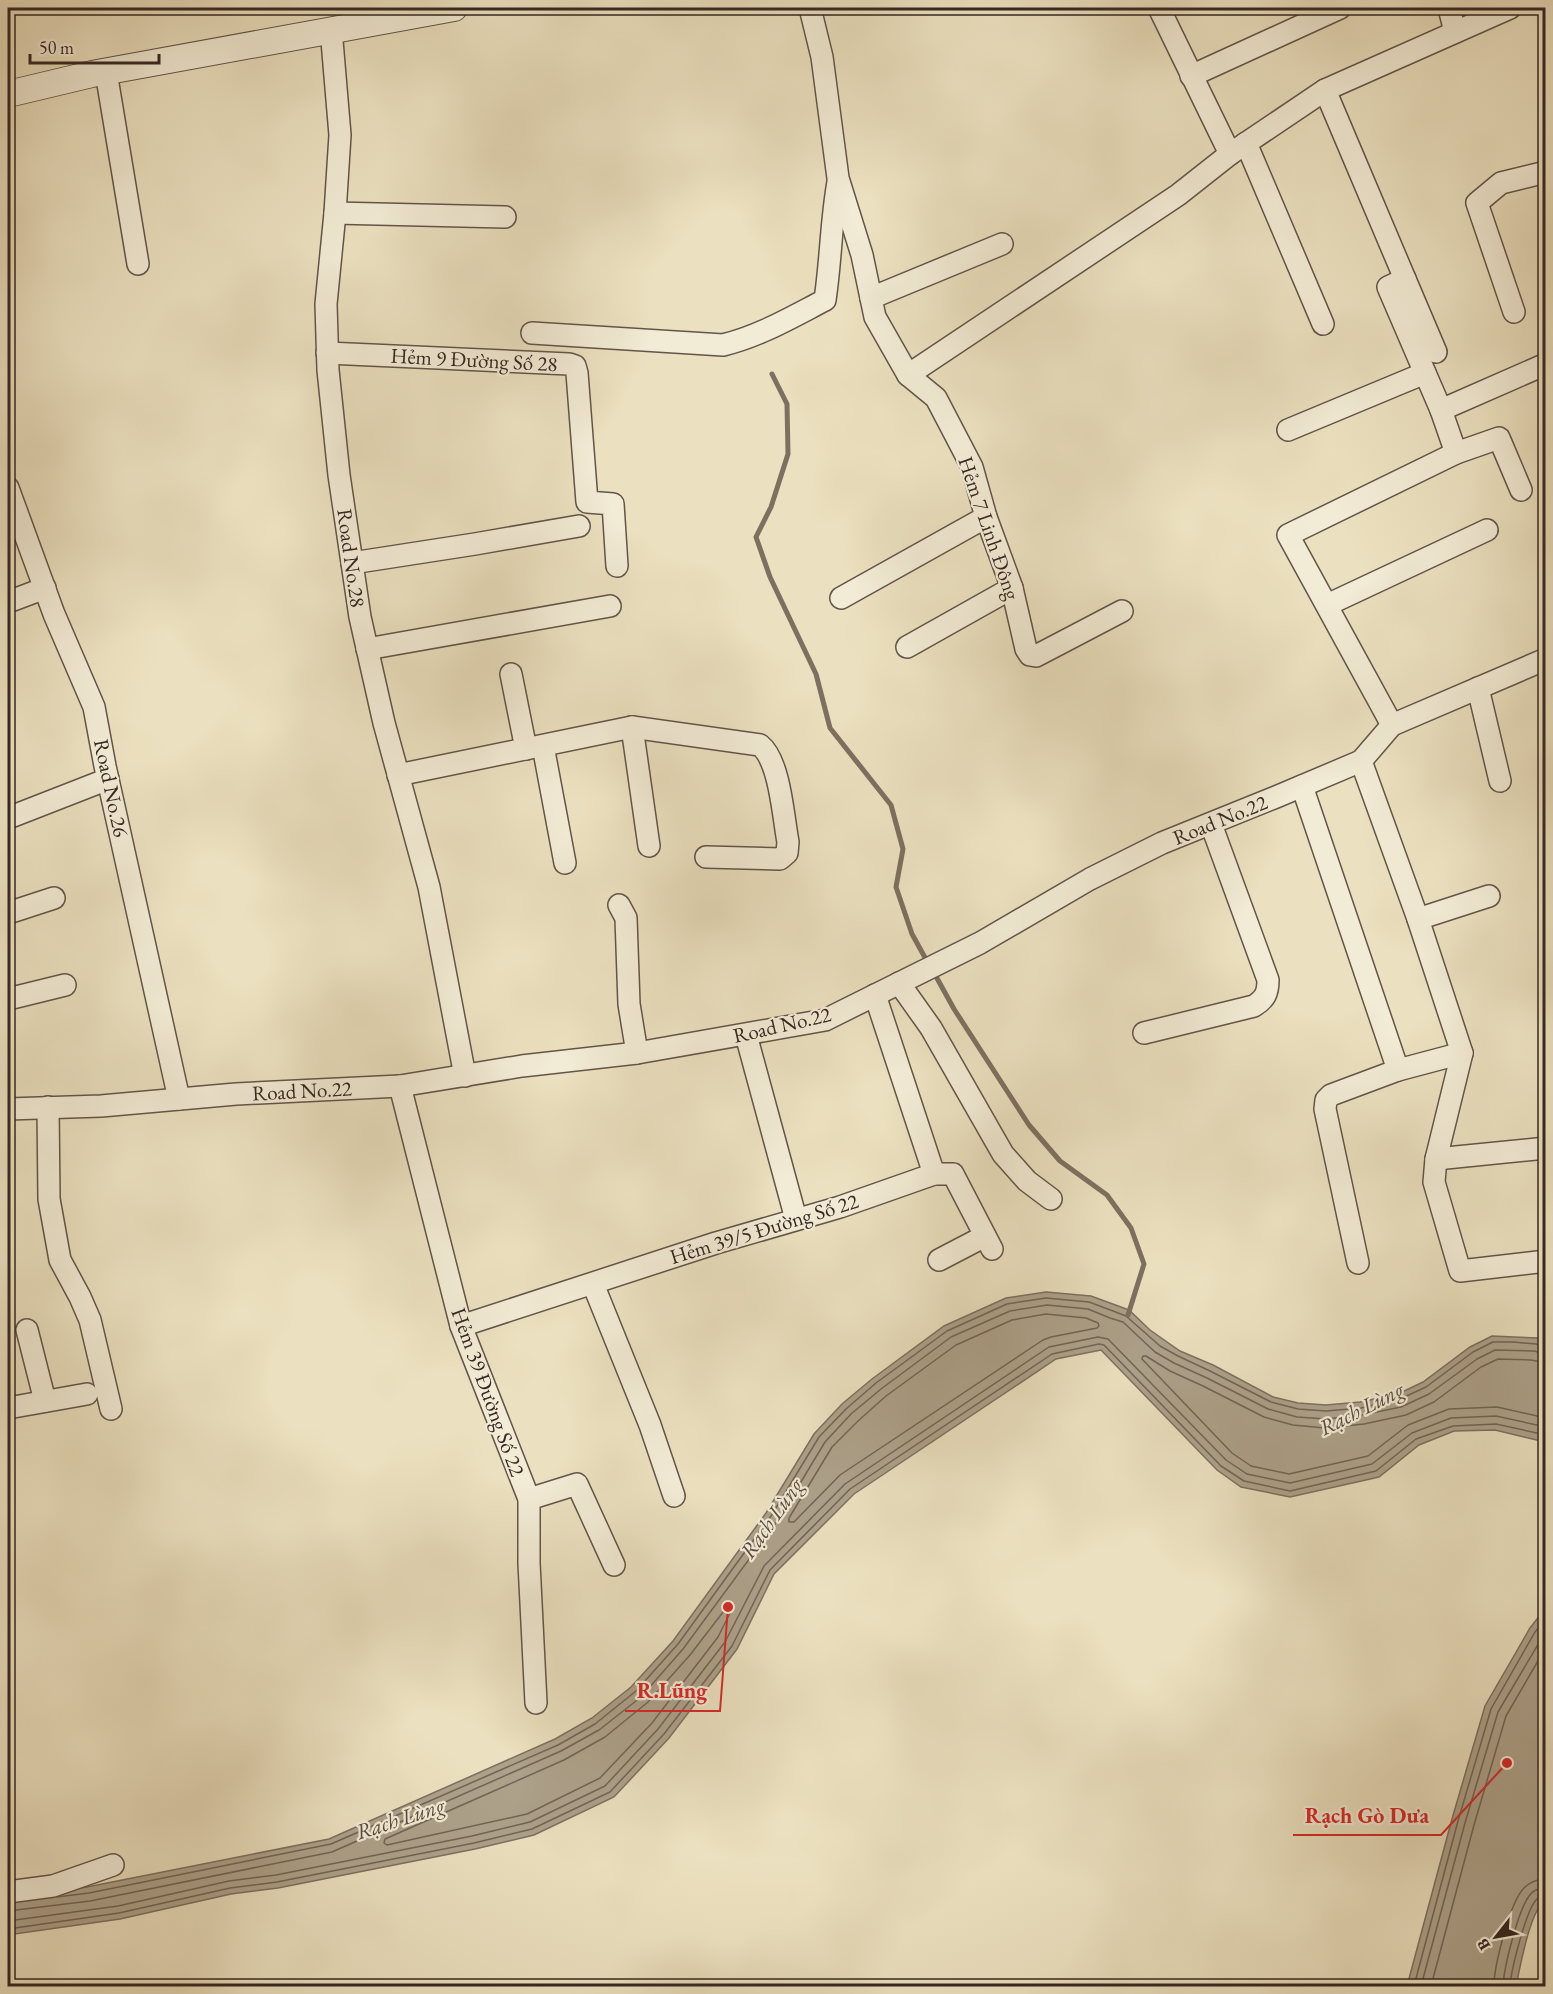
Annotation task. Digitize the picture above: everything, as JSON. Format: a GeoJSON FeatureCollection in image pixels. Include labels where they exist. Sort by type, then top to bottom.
{"type":"FeatureCollection","features":[{"type":"Feature","properties":{"kind":"street"},"geometry":{"type":"LineString","coordinates":[[8,94],[106,72],[454,8]]}},
{"type":"Feature","properties":{"kind":"street","name":"Hẻm 7 Linh Đông"},"geometry":{"type":"LineString","coordinates":[[810,8],[822,57],[838,178],[862,255],[875,317],[908,375],[936,398],[972,467],[986,517],[1012,588],[1026,649],[1030,656],[1036,656],[1122,611]]}},
{"type":"Feature","properties":{"kind":"street"},"geometry":{"type":"LineString","coordinates":[[1159,8],[1191,76],[1238,148],[1323,324]]}},
{"type":"Feature","properties":{"kind":"street"},"geometry":{"type":"LineString","coordinates":[[1191,76],[1340,8]]}},
{"type":"Feature","properties":{"kind":"street"},"geometry":{"type":"LineString","coordinates":[[1449,8],[1455,32]]}},
{"type":"Feature","properties":{"kind":"street"},"geometry":{"type":"LineString","coordinates":[[908,375],[1178,195],[1238,148],[1325,90],[1509,8]]}},
{"type":"Feature","properties":{"kind":"street","name":"Road No.28"},"geometry":{"type":"LineString","coordinates":[[331,29],[340,135],[326,304],[327,353],[339,475],[360,617],[398,775],[429,887],[465,1076]]}},
{"type":"Feature","properties":{"kind":"street"},"geometry":{"type":"LineString","coordinates":[[106,72],[138,264]]}},
{"type":"Feature","properties":{"kind":"street"},"geometry":{"type":"LineString","coordinates":[[1325,90],[1436,352]]}},
{"type":"Feature","properties":{"kind":"street"},"geometry":{"type":"LineString","coordinates":[[1514,312],[1477,203],[1501,183],[1545,172]]}},
{"type":"Feature","properties":{"kind":"street"},"geometry":{"type":"LineString","coordinates":[[532,333],[723,345],[746,339],[782,322],[825,300],[838,178]]}},
{"type":"Feature","properties":{"kind":"street"},"geometry":{"type":"LineString","coordinates":[[335,213],[505,217]]}},
{"type":"Feature","properties":{"kind":"street"},"geometry":{"type":"LineString","coordinates":[[871,298],[1002,244]]}},
{"type":"Feature","properties":{"kind":"street"},"geometry":{"type":"LineString","coordinates":[[1405,279],[1389,287],[1441,410],[1455,453]]}},
{"type":"Feature","properties":{"kind":"street","name":"Hẻm 9 Đường Số 28"},"geometry":{"type":"LineString","coordinates":[[327,353],[574,366],[577,374],[587,502],[613,504],[617,566]]}},
{"type":"Feature","properties":{"kind":"street"},"geometry":{"type":"LineString","coordinates":[[1441,410],[1545,364]]}},
{"type":"Feature","properties":{"kind":"street"},"geometry":{"type":"LineString","coordinates":[[1288,430],[1425,372]]}},
{"type":"Feature","properties":{"kind":"street"},"geometry":{"type":"LineString","coordinates":[[1392,725],[1287,535],[1455,453],[1498,438],[1521,490]]}},
{"type":"Feature","properties":{"kind":"street","name":"Road No.26"},"geometry":{"type":"LineString","coordinates":[[8,488],[45,588],[94,707],[179,1099]]}},
{"type":"Feature","properties":{"kind":"street"},"geometry":{"type":"LineString","coordinates":[[841,598],[986,517]]}},
{"type":"Feature","properties":{"kind":"street"},"geometry":{"type":"LineString","coordinates":[[352,563],[579,526]]}},
{"type":"Feature","properties":{"kind":"street"},"geometry":{"type":"LineString","coordinates":[[1327,605],[1487,530]]}},
{"type":"Feature","properties":{"kind":"street"},"geometry":{"type":"LineString","coordinates":[[8,602],[45,588]]}},
{"type":"Feature","properties":{"kind":"street"},"geometry":{"type":"LineString","coordinates":[[907,647],[1012,588]]}},
{"type":"Feature","properties":{"kind":"street"},"geometry":{"type":"LineString","coordinates":[[367,649],[610,606]]}},
{"type":"Feature","properties":{"kind":"street","name":"Road No.22"},"geometry":{"type":"LineString","coordinates":[[8,1107],[101,1106],[236,1094],[400,1086],[522,1066],[637,1053],[825,1020],[980,943],[1090,879],[1162,843],[1361,760],[1392,725],[1545,659]]}},
{"type":"Feature","properties":{"kind":"street"},"geometry":{"type":"LineString","coordinates":[[511,674],[534,747],[565,863]]}},
{"type":"Feature","properties":{"kind":"street"},"geometry":{"type":"LineString","coordinates":[[1478,688],[1500,781]]}},
{"type":"Feature","properties":{"kind":"street"},"geometry":{"type":"LineString","coordinates":[[398,775],[632,727],[760,745],[766,750],[774,766],[788,842],[787,853],[780,859],[706,857]]}},
{"type":"Feature","properties":{"kind":"street"},"geometry":{"type":"LineString","coordinates":[[632,727],[650,846]]}},
{"type":"Feature","properties":{"kind":"street"},"geometry":{"type":"LineString","coordinates":[[1361,760],[1418,919],[1462,1053],[1436,1158],[1434,1182],[1460,1271],[1545,1261]]}},
{"type":"Feature","properties":{"kind":"street"},"geometry":{"type":"LineString","coordinates":[[8,818],[108,779]]}},
{"type":"Feature","properties":{"kind":"street"},"geometry":{"type":"LineString","coordinates":[[1302,786],[1398,1070]]}},
{"type":"Feature","properties":{"kind":"street"},"geometry":{"type":"LineString","coordinates":[[1144,1033],[1254,1006],[1266,996],[1268,991],[1268,980],[1211,824]]}},
{"type":"Feature","properties":{"kind":"street"},"geometry":{"type":"LineString","coordinates":[[1418,919],[1489,896]]}},
{"type":"Feature","properties":{"kind":"street"},"geometry":{"type":"LineString","coordinates":[[8,913],[54,898]]}},
{"type":"Feature","properties":{"kind":"street"},"geometry":{"type":"LineString","coordinates":[[619,905],[626,918],[629,1004],[637,1053]]}},
{"type":"Feature","properties":{"kind":"street"},"geometry":{"type":"LineString","coordinates":[[906,980],[1003,1154],[1028,1181],[1051,1199]]}},
{"type":"Feature","properties":{"kind":"street"},"geometry":{"type":"LineString","coordinates":[[8,999],[65,985]]}},
{"type":"Feature","properties":{"kind":"street"},"geometry":{"type":"LineString","coordinates":[[875,994],[934,1174],[953,1174],[989,1243],[939,1260]]}},
{"type":"Feature","properties":{"kind":"street"},"geometry":{"type":"LineString","coordinates":[[746,1035],[796,1219]]}},
{"type":"Feature","properties":{"kind":"street"},"geometry":{"type":"LineString","coordinates":[[1358,1263],[1325,1102],[1331,1095],[1398,1070],[1462,1053]]}},
{"type":"Feature","properties":{"kind":"street","name":"Hẻm 39 Đường Số 22"},"geometry":{"type":"LineString","coordinates":[[400,1086],[461,1326],[529,1499],[529,1563],[536,1703]]}},
{"type":"Feature","properties":{"kind":"street"},"geometry":{"type":"LineString","coordinates":[[48,1107],[49,1199],[60,1260],[90,1320],[111,1409]]}},
{"type":"Feature","properties":{"kind":"street"},"geometry":{"type":"LineString","coordinates":[[1436,1158],[1545,1148]]}},
{"type":"Feature","properties":{"kind":"street","name":"Hẻm 39/5 Đường Số 22"},"geometry":{"type":"LineString","coordinates":[[461,1326],[716,1243],[840,1207],[934,1174]]}},
{"type":"Feature","properties":{"kind":"street"},"geometry":{"type":"LineString","coordinates":[[593,1284],[650,1425],[674,1496]]}},
{"type":"Feature","properties":{"kind":"street"},"geometry":{"type":"LineString","coordinates":[[27,1330],[45,1401]]}},
{"type":"Feature","properties":{"kind":"street"},"geometry":{"type":"LineString","coordinates":[[8,1408],[87,1394]]}},
{"type":"Feature","properties":{"kind":"street"},"geometry":{"type":"LineString","coordinates":[[529,1499],[577,1484],[614,1565]]}},
{"type":"Feature","properties":{"kind":"street"},"geometry":{"type":"LineString","coordinates":[[8,1892],[53,1886],[113,1865]]}},
{"type":"Feature","properties":{"kind":"water","name":"Rạch Lùng"},"geometry":{"type":"Polygon","coordinates":[[[1046,1292],[1091,1296],[1129,1310],[1150,1330],[1180,1351],[1213,1365],[1273,1397],[1298,1403],[1326,1405],[1360,1402],[1398,1394],[1423,1382],[1470,1347],[1492,1336],[1538,1338],[1545,1342],[1545,1442],[1495,1430],[1454,1431],[1419,1445],[1379,1477],[1290,1497],[1241,1487],[1217,1470],[1101,1350],[1056,1359],[854,1494],[774,1574],[737,1649],[669,1738],[614,1797],[534,1835],[475,1849],[278,1888],[231,1894],[120,1919],[8,1935],[8,1898],[87,1887],[329,1839],[555,1739],[592,1718],[631,1687],[673,1641],[766,1513],[814,1434],[842,1404],[944,1326],[1006,1298],[1046,1292]]]}},
{"type":"Feature","properties":{"kind":"water"},"geometry":{"type":"Polygon","coordinates":[[[1545,1609],[1545,1900],[1530,1927],[1516,1986],[1407,1986],[1485,1706],[1530,1628],[1545,1609]]]}},
{"type":"Feature","properties":{"kind":"waterway"},"geometry":{"type":"LineString","coordinates":[[772,374],[787,404],[788,454],[771,507],[756,537],[770,577],[816,674],[830,728],[891,805],[903,849],[896,887],[912,934],[928,963]]}},
{"type":"Feature","properties":{"kind":"waterway"},"geometry":{"type":"LineString","coordinates":[[933,971],[954,1009],[1029,1125],[1060,1161],[1107,1195],[1131,1228],[1144,1264],[1128,1315]]}},
{"type":"Feature","properties":{"kind":"place","name":"R.Lũng"},"geometry":{"type":"Point","coordinates":[728,1607]}},
{"type":"Feature","properties":{"kind":"place","name":"Rạch Gò Dưa"},"geometry":{"type":"Point","coordinates":[1507,1763]}}]}
